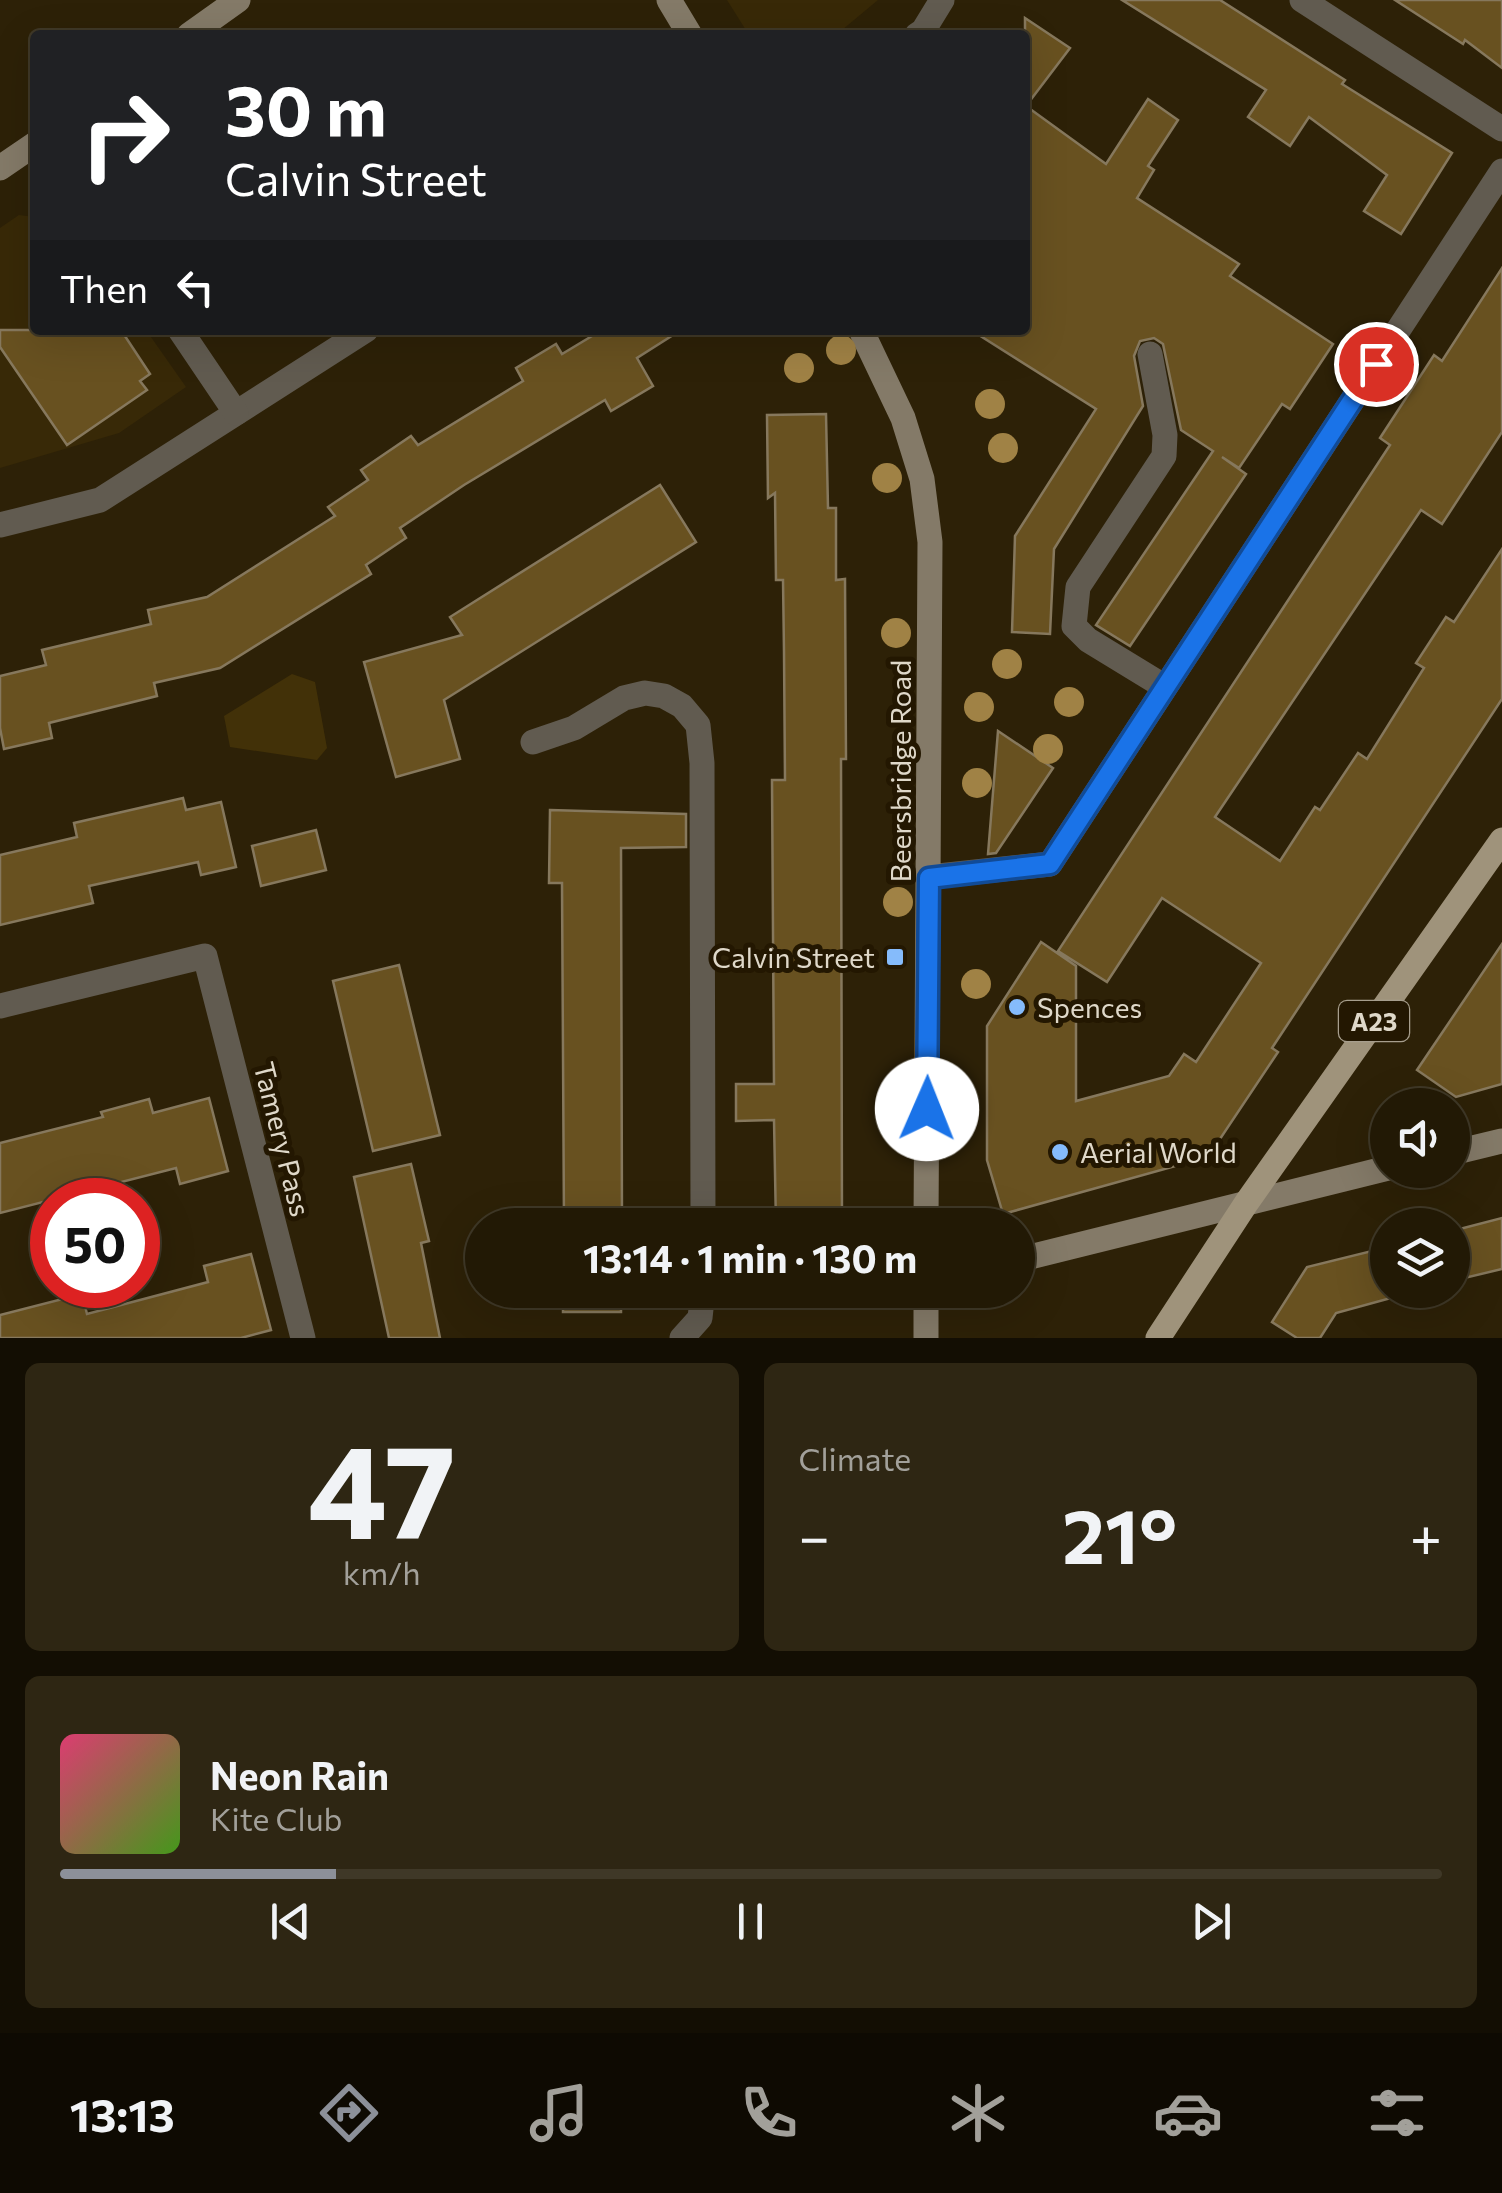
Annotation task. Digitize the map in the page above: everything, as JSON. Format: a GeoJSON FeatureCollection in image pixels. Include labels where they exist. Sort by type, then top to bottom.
{"type":"FeatureCollection","features":[{"type":"Feature","properties":{"kind":"main road"},"geometry":{"type":"LineString","coordinates":[[195,30],[238,0]]}},
{"type":"Feature","properties":{"kind":"main road"},"geometry":{"type":"LineString","coordinates":[[669,0],[687,30]]}},
{"type":"Feature","properties":{"kind":"main road"},"geometry":{"type":"LineString","coordinates":[[0,168],[30,147]]}},
{"type":"Feature","properties":{"kind":"main road","name":"Beersbridge Road"},"geometry":{"type":"LineString","coordinates":[[863,335],[903,418],[922,479],[930,542],[926,1208]]}},
{"type":"Feature","properties":{"kind":"main road","name":"A23"},"geometry":{"type":"LineString","coordinates":[[1158,1338],[1247,1202],[1502,840]]}},
{"type":"Feature","properties":{"kind":"main road"},"geometry":{"type":"LineString","coordinates":[[1470,1149],[1502,1141]]}},
{"type":"Feature","properties":{"kind":"main road"},"geometry":{"type":"LineString","coordinates":[[1035,1256],[1370,1172]]}},
{"type":"Feature","properties":{"kind":"main road"},"geometry":{"type":"LineString","coordinates":[[926,1308],[926,1338]]}},
{"type":"Feature","properties":{"kind":"street"},"geometry":{"type":"LineString","coordinates":[[924,30],[942,0]]}},
{"type":"Feature","properties":{"kind":"street"},"geometry":{"type":"LineString","coordinates":[[1302,0],[1502,129]]}},
{"type":"Feature","properties":{"kind":"street"},"geometry":{"type":"LineString","coordinates":[[929,878],[1050,864],[1502,171]]}},
{"type":"Feature","properties":{"kind":"street"},"geometry":{"type":"LineString","coordinates":[[183,335],[236,413]]}},
{"type":"Feature","properties":{"kind":"street"},"geometry":{"type":"LineString","coordinates":[[0,525],[100,500],[358,335]]}},
{"type":"Feature","properties":{"kind":"street"},"geometry":{"type":"LineString","coordinates":[[1150,354],[1165,435],[1164,456],[1078,587],[1074,626],[1088,640],[1165,687]]}},
{"type":"Feature","properties":{"kind":"street"},"geometry":{"type":"LineString","coordinates":[[533,742],[574,728],[624,698],[645,693],[664,696],[682,706],[698,725],[702,763],[703,1208]]}},
{"type":"Feature","properties":{"kind":"street","name":"Tamery Pass"},"geometry":{"type":"LineString","coordinates":[[0,1006],[205,956],[303,1338]]}},
{"type":"Feature","properties":{"kind":"street"},"geometry":{"type":"LineString","coordinates":[[682,1338],[700,1318],[702,1308]]}},
{"type":"Feature","properties":{"kind":"shaded area"},"geometry":{"type":"Polygon","coordinates":[[[727,0],[878,0],[842,30],[746,30],[727,0]]]}},
{"type":"Feature","properties":{"kind":"shaded area"},"geometry":{"type":"Polygon","coordinates":[[[19,215],[30,216],[30,335],[150,335],[186,387],[119,433],[0,468],[0,228],[19,215]]]}},
{"type":"Feature","properties":{"kind":"shaded area"},"geometry":{"type":"Polygon","coordinates":[[[292,674],[315,682],[327,748],[317,760],[230,747],[224,716],[292,674]]]}},
{"type":"Feature","properties":{"kind":"building"},"geometry":{"type":"Polygon","coordinates":[[[1122,0],[1220,0],[1452,153],[1401,234],[1364,211],[1387,175],[1309,117],[1290,146],[1248,117],[1266,90],[1122,0]]]}},
{"type":"Feature","properties":{"kind":"building"},"geometry":{"type":"Polygon","coordinates":[[[1395,0],[1502,0],[1502,68],[1465,40],[1463,44],[1395,0]]]}},
{"type":"Feature","properties":{"kind":"building"},"geometry":{"type":"Polygon","coordinates":[[[1025,18],[1070,48],[1030,101],[1030,30],[1025,30],[1025,18]]]}},
{"type":"Feature","properties":{"kind":"building"},"geometry":{"type":"Polygon","coordinates":[[[1148,99],[1178,120],[1148,166],[1154,170],[1137,198],[1239,264],[1230,276],[1333,344],[1290,409],[1282,404],[1239,468],[1222,457],[1246,474],[1130,646],[1096,625],[1213,451],[1181,430],[1163,344],[1154,338],[1140,341],[1134,356],[1143,406],[1054,549],[1050,634],[1012,632],[1015,536],[1096,409],[979,335],[1030,335],[1030,109],[1106,164],[1148,99]]]}},
{"type":"Feature","properties":{"kind":"building"},"geometry":{"type":"Polygon","coordinates":[[[1502,268],[1502,432],[1442,524],[1421,510],[1215,817],[1280,861],[1315,807],[1320,810],[1358,753],[1367,759],[1424,668],[1416,663],[1446,617],[1454,622],[1502,549],[1502,699],[1272,1048],[1278,1052],[1208,1157],[1025,1208],[1001,1208],[987,1160],[987,1026],[1041,942],[1076,966],[1076,1101],[1169,1076],[1184,1054],[1196,1062],[1261,963],[1162,898],[1107,982],[1058,951],[1390,445],[1380,438],[1434,355],[1442,361],[1502,268]]]}},
{"type":"Feature","properties":{"kind":"building"},"geometry":{"type":"Polygon","coordinates":[[[0,330],[30,330],[30,335],[124,335],[150,374],[140,381],[147,390],[67,445],[0,347],[0,330]]]}},
{"type":"Feature","properties":{"kind":"building"},"geometry":{"type":"Polygon","coordinates":[[[594,335],[673,335],[637,358],[653,386],[611,411],[605,400],[464,485],[400,528],[406,538],[366,565],[371,574],[220,668],[154,683],[157,696],[49,723],[52,738],[4,749],[0,676],[46,665],[42,650],[151,624],[148,610],[207,597],[335,516],[328,507],[368,480],[361,470],[411,436],[418,445],[523,381],[516,368],[556,344],[562,354],[594,335]]]}},
{"type":"Feature","properties":{"kind":"building"},"geometry":{"type":"Polygon","coordinates":[[[826,414],[828,508],[836,508],[836,580],[845,579],[846,759],[841,759],[842,1208],[776,1208],[774,1120],[736,1121],[736,1084],[774,1084],[772,780],[785,780],[784,652],[783,580],[776,580],[775,493],[768,498],[767,415],[826,414]]]}},
{"type":"Feature","properties":{"kind":"building"},"geometry":{"type":"Polygon","coordinates":[[[660,485],[696,542],[444,700],[460,759],[396,777],[364,662],[462,635],[450,617],[660,485]]]}},
{"type":"Feature","properties":{"kind":"building"},"geometry":{"type":"Polygon","coordinates":[[[998,731],[1053,768],[996,853],[988,854],[998,731]]]}},
{"type":"Feature","properties":{"kind":"building"},"geometry":{"type":"Polygon","coordinates":[[[183,798],[186,810],[221,802],[236,867],[201,875],[198,862],[89,886],[93,903],[0,925],[0,855],[77,837],[74,823],[183,798]]]}},
{"type":"Feature","properties":{"kind":"building"},"geometry":{"type":"Polygon","coordinates":[[[550,810],[686,814],[686,847],[621,848],[622,1208],[564,1208],[562,883],[549,883],[550,810]]]}},
{"type":"Feature","properties":{"kind":"building"},"geometry":{"type":"Polygon","coordinates":[[[316,830],[326,870],[261,886],[252,846],[316,830]]]}},
{"type":"Feature","properties":{"kind":"building"},"geometry":{"type":"Polygon","coordinates":[[[1502,944],[1502,1084],[1470,1093],[1470,1088],[1443,1088],[1417,1070],[1502,944]]]}},
{"type":"Feature","properties":{"kind":"building"},"geometry":{"type":"Polygon","coordinates":[[[399,965],[440,1135],[373,1151],[333,981],[399,965]]]}},
{"type":"Feature","properties":{"kind":"building"},"geometry":{"type":"Polygon","coordinates":[[[209,1098],[228,1171],[180,1184],[176,1168],[137,1178],[30,1178],[30,1205],[0,1213],[0,1143],[103,1117],[101,1112],[149,1099],[153,1113],[209,1098]]]}},
{"type":"Feature","properties":{"kind":"building"},"geometry":{"type":"Polygon","coordinates":[[[411,1164],[429,1241],[421,1243],[440,1338],[389,1338],[354,1177],[411,1164]]]}},
{"type":"Feature","properties":{"kind":"building"},"geometry":{"type":"Polygon","coordinates":[[[1502,1218],[1502,1269],[1470,1277],[1470,1226],[1502,1218]]]}},
{"type":"Feature","properties":{"kind":"building"},"geometry":{"type":"Polygon","coordinates":[[[1370,1251],[1370,1304],[1336,1313],[1320,1338],[1297,1338],[1272,1322],[1307,1267],[1370,1251]]]}},
{"type":"Feature","properties":{"kind":"building"},"geometry":{"type":"Polygon","coordinates":[[[251,1254],[271,1330],[241,1338],[0,1338],[0,1315],[30,1307],[86,1308],[87,1314],[110,1308],[160,1308],[160,1295],[208,1282],[204,1266],[251,1254]]]}},
{"type":"Feature","properties":{"kind":"building"},"geometry":{"type":"Polygon","coordinates":[[[563,1308],[621,1308],[621,1312],[563,1312],[563,1308]]]}},
{"type":"Feature","properties":{"kind":"place","name":"Calvin Street"},"geometry":{"type":"Point","coordinates":[895,957]}},
{"type":"Feature","properties":{"kind":"place","name":"Spences"},"geometry":{"type":"Point","coordinates":[1017,1007]}},
{"type":"Feature","properties":{"kind":"place","name":"Aerial World"},"geometry":{"type":"Point","coordinates":[1060,1152]}},
{"type":"Feature","properties":{"kind":"route"},"geometry":{"type":"LineString","coordinates":[[927,1109],[929,878],[1050,864],[1376,364]]}}]}
